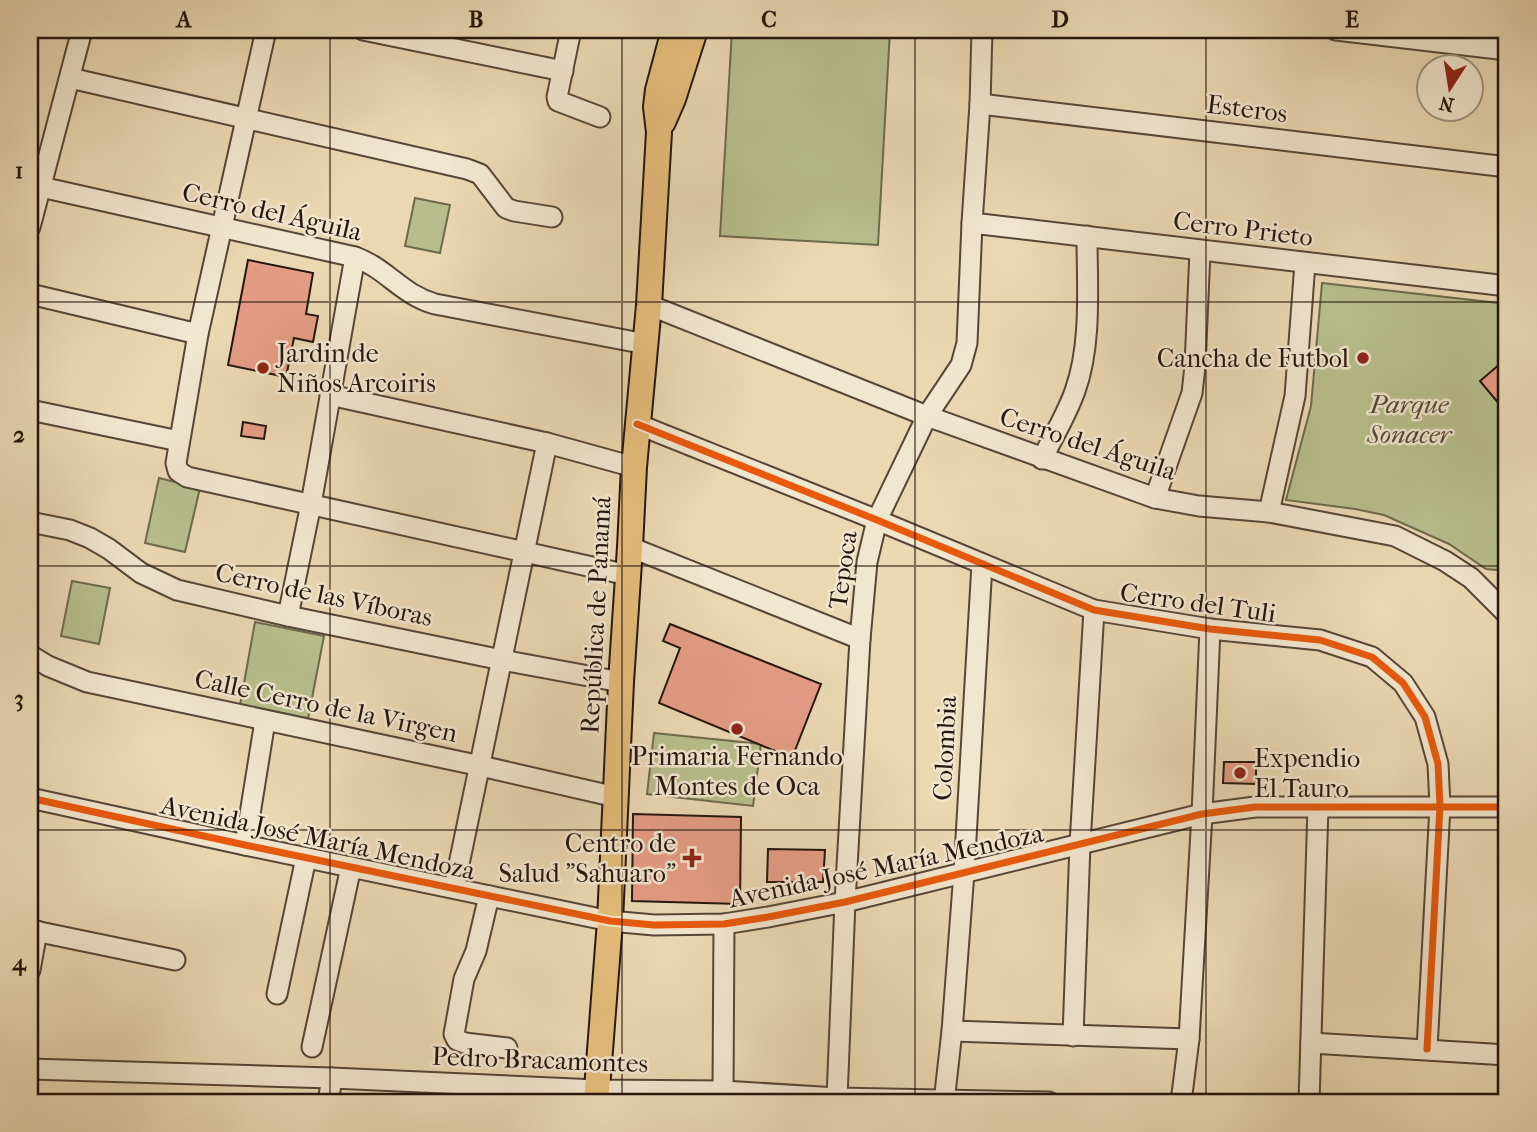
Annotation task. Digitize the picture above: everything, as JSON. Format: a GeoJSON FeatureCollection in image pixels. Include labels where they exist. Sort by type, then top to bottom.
{"type":"FeatureCollection","features":[{"type":"Feature","properties":{"kind":"main road","name":"República de Panamá"},"geometry":{"type":"LineString","coordinates":[[597,1096],[610,921],[634,467],[649,305],[659,132],[656,107],[674,30]]}},
{"type":"Feature","properties":{"kind":"main road"},"geometry":{"type":"LineString","coordinates":[[673,99],[672,72],[682,30]]}},
{"type":"Feature","properties":{"kind":"main road","name":"República de Panamá"},"geometry":{"type":"LineString","coordinates":[[659,132],[673,99],[695,30]]}},
{"type":"Feature","properties":{"kind":"street"},"geometry":{"type":"LineString","coordinates":[[30,227],[82,30]]}},
{"type":"Feature","properties":{"kind":"street"},"geometry":{"type":"LineString","coordinates":[[266,30],[198,334],[179,440],[176,463],[178,471],[187,477],[628,575]]}},
{"type":"Feature","properties":{"kind":"street"},"geometry":{"type":"LineString","coordinates":[[363,30],[563,71]]}},
{"type":"Feature","properties":{"kind":"street"},"geometry":{"type":"LineString","coordinates":[[571,30],[556,97],[558,101],[600,117]]}},
{"type":"Feature","properties":{"kind":"street","name":"Tepoca"},"geometry":{"type":"LineString","coordinates":[[837,1098],[845,902],[867,562],[877,520],[927,416],[955,376],[965,356],[982,30]]}},
{"type":"Feature","properties":{"kind":"street"},"geometry":{"type":"LineString","coordinates":[[1336,30],[1507,50]]}},
{"type":"Feature","properties":{"kind":"street"},"geometry":{"type":"LineString","coordinates":[[69,78],[467,169],[480,174],[506,208],[552,217]]}},
{"type":"Feature","properties":{"kind":"street","name":"Esteros"},"geometry":{"type":"LineString","coordinates":[[980,104],[1507,167]]}},
{"type":"Feature","properties":{"kind":"street","name":"Cerro del Águila"},"geometry":{"type":"LineString","coordinates":[[41,187],[355,257],[374,266],[420,300],[435,304],[646,344]]}},
{"type":"Feature","properties":{"kind":"street","name":"Cerro Prieto"},"geometry":{"type":"LineString","coordinates":[[972,223],[1507,286]]}},
{"type":"Feature","properties":{"kind":"street"},"geometry":{"type":"LineString","coordinates":[[1042,458],[1075,392],[1081,372],[1087,310],[1087,236]]}},
{"type":"Feature","properties":{"kind":"street"},"geometry":{"type":"LineString","coordinates":[[1155,498],[1192,393],[1200,251]]}},
{"type":"Feature","properties":{"kind":"street"},"geometry":{"type":"LineString","coordinates":[[289,616],[355,257]]}},
{"type":"Feature","properties":{"kind":"street"},"geometry":{"type":"LineString","coordinates":[[1269,512],[1295,396],[1306,264]]}},
{"type":"Feature","properties":{"kind":"street"},"geometry":{"type":"LineString","coordinates":[[30,294],[198,334]]}},
{"type":"Feature","properties":{"kind":"street","name":"Cerro del Águila"},"geometry":{"type":"LineString","coordinates":[[649,305],[927,416],[1155,498],[1199,506],[1269,512],[1395,536],[1444,561],[1503,602]]}},
{"type":"Feature","properties":{"kind":"street"},"geometry":{"type":"LineString","coordinates":[[330,396],[547,443],[634,467]]}},
{"type":"Feature","properties":{"kind":"street"},"geometry":{"type":"LineString","coordinates":[[30,410],[179,440]]}},
{"type":"Feature","properties":{"kind":"street","name":"Cerro del Tuli"},"geometry":{"type":"LineString","coordinates":[[637,424],[1094,610],[1210,629],[1320,640],[1371,657],[1402,683],[1425,717],[1438,764],[1440,806],[1427,1049]]}},
{"type":"Feature","properties":{"kind":"street"},"geometry":{"type":"LineString","coordinates":[[454,888],[547,443]]}},
{"type":"Feature","properties":{"kind":"street","name":"Cerro de las Víboras"},"geometry":{"type":"LineString","coordinates":[[30,522],[69,530],[90,538],[141,573],[177,590],[289,616],[621,682]]}},
{"type":"Feature","properties":{"kind":"street"},"geometry":{"type":"LineString","coordinates":[[630,547],[860,639]]}},
{"type":"Feature","properties":{"kind":"street","name":"Colombia"},"geometry":{"type":"LineString","coordinates":[[944,1101],[964,872],[982,564]]}},
{"type":"Feature","properties":{"kind":"street"},"geometry":{"type":"LineString","coordinates":[[1073,1036],[1080,844],[1094,610]]}},
{"type":"Feature","properties":{"kind":"street"},"geometry":{"type":"LineString","coordinates":[[1181,1102],[1189,1039],[1210,629]]}},
{"type":"Feature","properties":{"kind":"street","name":"Calle Cerro de la Virgen"},"geometry":{"type":"LineString","coordinates":[[30,655],[48,666],[87,682],[616,797]]}},
{"type":"Feature","properties":{"kind":"street"},"geometry":{"type":"LineString","coordinates":[[245,845],[265,721]]}},
{"type":"Feature","properties":{"kind":"street","name":"Avenida José María Mendoza"},"geometry":{"type":"LineString","coordinates":[[30,798],[610,921],[654,925],[724,924],[845,902],[1202,814],[1255,807],[1507,807]]}},
{"type":"Feature","properties":{"kind":"street"},"geometry":{"type":"LineString","coordinates":[[1309,1102],[1318,806]]}},
{"type":"Feature","properties":{"kind":"street"},"geometry":{"type":"LineString","coordinates":[[277,994],[306,858]]}},
{"type":"Feature","properties":{"kind":"street"},"geometry":{"type":"LineString","coordinates":[[312,1047],[351,867]]}},
{"type":"Feature","properties":{"kind":"street"},"geometry":{"type":"LineString","coordinates":[[489,896],[476,951],[464,979],[454,1034],[457,1040],[465,1043],[507,1048]]}},
{"type":"Feature","properties":{"kind":"street"},"geometry":{"type":"LineString","coordinates":[[723,1091],[724,924]]}},
{"type":"Feature","properties":{"kind":"street"},"geometry":{"type":"LineString","coordinates":[[30,970],[34,931],[175,960]]}},
{"type":"Feature","properties":{"kind":"street"},"geometry":{"type":"LineString","coordinates":[[951,1031],[1189,1039]]}},
{"type":"Feature","properties":{"kind":"street"},"geometry":{"type":"LineString","coordinates":[[1311,1043],[1507,1055]]}},
{"type":"Feature","properties":{"kind":"street","name":"Pedro Bracamontes"},"geometry":{"type":"LineString","coordinates":[[30,1069],[332,1079],[597,1096],[723,1091],[837,1098],[1049,1102]]}},
{"type":"Feature","properties":{"kind":"street"},"geometry":{"type":"LineString","coordinates":[[328,1102],[332,1079]]}},
{"type":"Feature","properties":{"kind":"green space"},"geometry":{"type":"Polygon","coordinates":[[[732,30],[890,30],[878,245],[720,236],[732,30]]]}},
{"type":"Feature","properties":{"kind":"green space"},"geometry":{"type":"Polygon","coordinates":[[[415,198],[450,205],[440,253],[405,246],[415,198]]]}},
{"type":"Feature","properties":{"kind":"green space","name":"Parque Sonacer"},"geometry":{"type":"Polygon","coordinates":[[[1322,283],[1507,304],[1507,562],[1504,567],[1486,569],[1449,544],[1384,515],[1286,500],[1311,406],[1322,283]]]}},
{"type":"Feature","properties":{"kind":"green space"},"geometry":{"type":"Polygon","coordinates":[[[159,478],[200,488],[185,552],[145,543],[159,478]]]}},
{"type":"Feature","properties":{"kind":"green space"},"geometry":{"type":"Polygon","coordinates":[[[72,581],[110,588],[99,644],[61,636],[72,581]]]}},
{"type":"Feature","properties":{"kind":"green space"},"geometry":{"type":"Polygon","coordinates":[[[255,622],[324,636],[308,719],[240,705],[255,622]]]}},
{"type":"Feature","properties":{"kind":"green space"},"geometry":{"type":"Polygon","coordinates":[[[654,733],[761,744],[753,806],[647,794],[654,733]]]}},
{"type":"Feature","properties":{"kind":"building"},"geometry":{"type":"Polygon","coordinates":[[[248,260],[313,273],[306,314],[318,316],[313,342],[294,338],[286,377],[228,365],[248,260]]]}},
{"type":"Feature","properties":{"kind":"building"},"geometry":{"type":"Polygon","coordinates":[[[1507,358],[1507,398],[1500,405],[1480,381],[1507,358]]]}},
{"type":"Feature","properties":{"kind":"building"},"geometry":{"type":"Polygon","coordinates":[[[243,422],[266,426],[264,439],[241,436],[243,422]]]}},
{"type":"Feature","properties":{"kind":"building"},"geometry":{"type":"Polygon","coordinates":[[[670,624],[821,684],[792,758],[659,703],[680,648],[663,641],[670,624]]]}},
{"type":"Feature","properties":{"kind":"building","name":"Expendio El Tauro"},"geometry":{"type":"Polygon","coordinates":[[[1224,762],[1256,762],[1256,784],[1223,783],[1224,762]]]}},
{"type":"Feature","properties":{"kind":"building"},"geometry":{"type":"Polygon","coordinates":[[[633,814],[741,817],[740,904],[632,901],[633,814]]]}},
{"type":"Feature","properties":{"kind":"building"},"geometry":{"type":"Polygon","coordinates":[[[768,849],[825,850],[823,882],[767,882],[768,849]]]}},
{"type":"Feature","properties":{"kind":"cycle path"},"geometry":{"type":"LineString","coordinates":[[637,424],[1094,610],[1210,629],[1320,640],[1372,657],[1403,683],[1425,717],[1438,764],[1440,806],[1427,1049]]}},
{"type":"Feature","properties":{"kind":"cycle path"},"geometry":{"type":"LineString","coordinates":[[30,798],[610,921],[654,925],[724,924],[845,902],[1202,814],[1255,807],[1507,807]]}},
{"type":"Feature","properties":{"kind":"place","name":"Cancha de Futbol"},"geometry":{"type":"Point","coordinates":[1363,358]}},
{"type":"Feature","properties":{"kind":"place","name":"Jardin de Niños Arcoiris"},"geometry":{"type":"Point","coordinates":[263,368]}},
{"type":"Feature","properties":{"kind":"place","name":"Primaria Fernando Montes de Oca"},"geometry":{"type":"Point","coordinates":[737,729]}},
{"type":"Feature","properties":{"kind":"place","name":"Expendio El Tauro"},"geometry":{"type":"Point","coordinates":[1240,773]}},
{"type":"Feature","properties":{"kind":"place","name":"Centro de Salud \"Sahuaro\""},"geometry":{"type":"Point","coordinates":[692,858]}}]}
